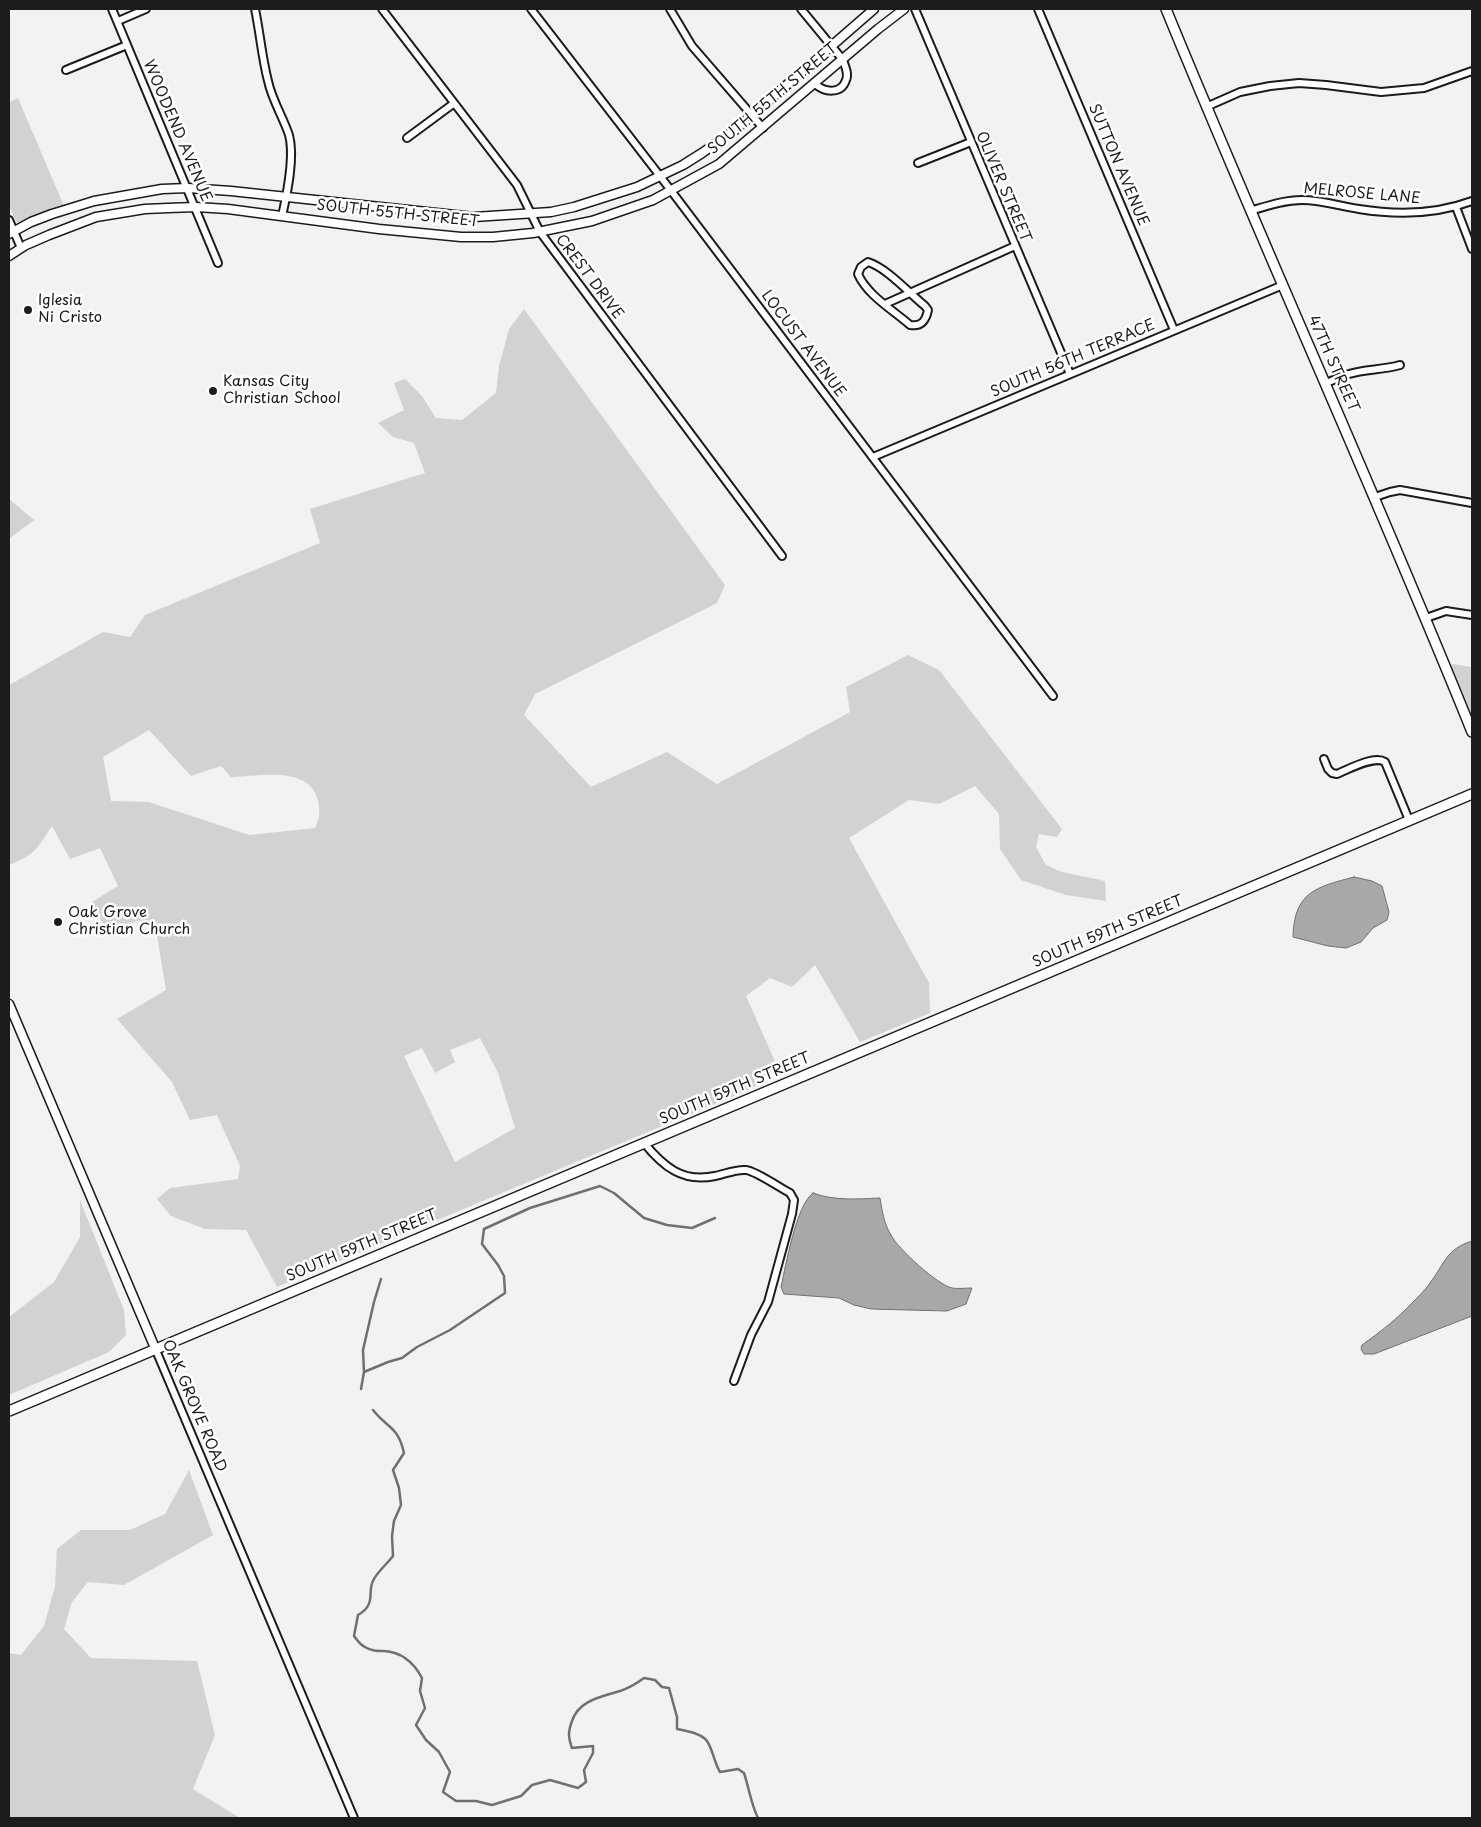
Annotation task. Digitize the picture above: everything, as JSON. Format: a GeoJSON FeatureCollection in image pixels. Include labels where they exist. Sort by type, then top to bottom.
{"type":"FeatureCollection","features":[{"type":"Feature","properties":{"kind":"main road","name":"47TH STREET"},"geometry":{"type":"LineString","coordinates":[[1166,9],[1250,211],[1376,498],[1472,732]]}},
{"type":"Feature","properties":{"kind":"main road","name":"SOUTH 59TH STREET"},"geometry":{"type":"LineString","coordinates":[[9,1411],[1472,794]]}},
{"type":"Feature","properties":{"kind":"street","name":"WOODEND AVENUE"},"geometry":{"type":"LineString","coordinates":[[112,9],[218,263]]}},
{"type":"Feature","properties":{"kind":"street"},"geometry":{"type":"LineString","coordinates":[[118,21],[146,9]]}},
{"type":"Feature","properties":{"kind":"street"},"geometry":{"type":"LineString","coordinates":[[256,9],[268,80],[289,138],[290,162],[282,216]]}},
{"type":"Feature","properties":{"kind":"street","name":"CREST DRIVE"},"geometry":{"type":"LineString","coordinates":[[382,9],[517,185],[540,232],[782,556]]}},
{"type":"Feature","properties":{"kind":"street","name":"LOCUST AVENUE"},"geometry":{"type":"LineString","coordinates":[[531,9],[671,190],[1053,696]]}},
{"type":"Feature","properties":{"kind":"street"},"geometry":{"type":"LineString","coordinates":[[670,9],[692,46],[763,128]]}},
{"type":"Feature","properties":{"kind":"street"},"geometry":{"type":"LineString","coordinates":[[801,9],[843,60],[846,68],[847,80],[841,88],[833,91],[824,90],[815,84]]}},
{"type":"Feature","properties":{"kind":"street","name":"SOUTH 55TH STREET"},"geometry":{"type":"LineString","coordinates":[[11,233],[52,214],[94,201],[144,191],[188,188],[231,190],[474,217],[552,212],[574,207],[637,186],[702,153],[735,130],[874,9]]}},
{"type":"Feature","properties":{"kind":"street","name":"SOUTH 55TH STREET"},"geometry":{"type":"LineString","coordinates":[[9,256],[21,248],[49,235],[96,217],[145,209],[196,207],[228,209],[379,229],[461,237],[493,237],[540,232],[592,221],[652,200],[719,164],[904,9]]}},
{"type":"Feature","properties":{"kind":"street","name":"OLIVER STREET"},"geometry":{"type":"LineString","coordinates":[[915,9],[1070,374]]}},
{"type":"Feature","properties":{"kind":"street","name":"SUTTON AVENUE"},"geometry":{"type":"LineString","coordinates":[[1038,9],[1174,330]]}},
{"type":"Feature","properties":{"kind":"street"},"geometry":{"type":"LineString","coordinates":[[66,70],[126,45]]}},
{"type":"Feature","properties":{"kind":"street"},"geometry":{"type":"LineString","coordinates":[[1206,107],[1240,92],[1270,86],[1299,83],[1381,92],[1424,88],[1472,71]]}},
{"type":"Feature","properties":{"kind":"street"},"geometry":{"type":"LineString","coordinates":[[407,138],[453,104]]}},
{"type":"Feature","properties":{"kind":"street"},"geometry":{"type":"LineString","coordinates":[[918,163],[971,142]]}},
{"type":"Feature","properties":{"kind":"street","name":"MELROSE LANE"},"geometry":{"type":"LineString","coordinates":[[1250,211],[1276,203],[1302,200],[1361,209],[1399,212],[1431,211],[1456,207],[1472,201]]}},
{"type":"Feature","properties":{"kind":"street"},"geometry":{"type":"LineString","coordinates":[[1456,207],[1472,248]]}},
{"type":"Feature","properties":{"kind":"street"},"geometry":{"type":"LineString","coordinates":[[9,220],[11,233],[21,248]]}},
{"type":"Feature","properties":{"kind":"street"},"geometry":{"type":"LineString","coordinates":[[885,304],[1015,246]]}},
{"type":"Feature","properties":{"kind":"street"},"geometry":{"type":"LineString","coordinates":[[868,262],[879,268],[909,293],[928,310],[926,318],[922,323],[915,326],[910,325],[861,281],[858,274],[861,267],[868,262]]}},
{"type":"Feature","properties":{"kind":"street","name":"SOUTH 56TH TERRACE"},"geometry":{"type":"LineString","coordinates":[[873,457],[1283,285]]}},
{"type":"Feature","properties":{"kind":"street"},"geometry":{"type":"LineString","coordinates":[[1326,383],[1348,374],[1383,370],[1400,365]]}},
{"type":"Feature","properties":{"kind":"street"},"geometry":{"type":"LineString","coordinates":[[1376,498],[1400,490],[1472,503]]}},
{"type":"Feature","properties":{"kind":"street"},"geometry":{"type":"LineString","coordinates":[[1426,618],[1446,611],[1472,615]]}},
{"type":"Feature","properties":{"kind":"street"},"geometry":{"type":"LineString","coordinates":[[1324,759],[1328,770],[1337,774],[1373,759],[1380,759],[1385,762],[1409,820]]}},
{"type":"Feature","properties":{"kind":"street","name":"OAK GROVE ROAD"},"geometry":{"type":"LineString","coordinates":[[9,1004],[354,1818]]}},
{"type":"Feature","properties":{"kind":"street"},"geometry":{"type":"LineString","coordinates":[[644,1143],[666,1167],[675,1172],[703,1178],[746,1170],[790,1193],[794,1200],[792,1214],[768,1302],[751,1335],[734,1381]]}},
{"type":"Feature","properties":{"kind":"shaded area"},"geometry":{"type":"Polygon","coordinates":[[[18,98],[64,206],[36,215],[21,224],[16,222],[9,205],[9,102],[18,98]]]}},
{"type":"Feature","properties":{"kind":"shaded area"},"geometry":{"type":"Polygon","coordinates":[[[524,309],[725,585],[717,603],[535,694],[524,715],[591,787],[667,752],[717,784],[850,712],[846,687],[908,655],[939,670],[1062,829],[1057,837],[1039,834],[1036,847],[1046,865],[1062,872],[1105,881],[1106,901],[1066,895],[1021,880],[1000,849],[999,814],[975,786],[939,804],[909,800],[849,838],[929,983],[930,1013],[860,1042],[815,965],[792,987],[770,978],[746,996],[777,1066],[753,1088],[277,1287],[246,1230],[205,1229],[171,1216],[157,1199],[170,1188],[238,1179],[240,1166],[217,1115],[190,1120],[172,1082],[117,1019],[166,990],[156,930],[139,920],[108,933],[92,902],[118,886],[100,848],[70,859],[52,826],[31,854],[9,865],[9,685],[103,632],[130,637],[145,615],[320,543],[310,509],[425,473],[414,443],[393,437],[378,423],[404,410],[394,383],[405,379],[422,396],[436,418],[462,420],[496,393],[499,366],[509,329],[524,309]],[[149,730],[103,757],[111,801],[149,802],[249,835],[315,828],[319,814],[318,801],[313,790],[305,782],[295,777],[282,775],[231,777],[221,766],[191,776],[149,730]],[[480,1038],[450,1050],[455,1062],[435,1073],[422,1048],[404,1056],[455,1162],[515,1128],[498,1073],[480,1038]]]}},
{"type":"Feature","properties":{"kind":"shaded area"},"geometry":{"type":"Polygon","coordinates":[[[9,499],[34,520],[9,539],[9,499]]]}},
{"type":"Feature","properties":{"kind":"shaded area"},"geometry":{"type":"Polygon","coordinates":[[[1453,664],[1472,667],[1472,717],[1451,666],[1453,664]]]}},
{"type":"Feature","properties":{"kind":"shaded area"},"geometry":{"type":"Polygon","coordinates":[[[1354,877],[1372,881],[1382,886],[1389,912],[1387,920],[1373,928],[1361,942],[1346,948],[1328,946],[1293,937],[1294,922],[1298,910],[1310,894],[1329,884],[1354,877]]]}},
{"type":"Feature","properties":{"kind":"shaded area"},"geometry":{"type":"Polygon","coordinates":[[[813,1193],[838,1198],[880,1198],[885,1222],[895,1241],[919,1266],[946,1285],[952,1288],[972,1288],[966,1304],[947,1311],[871,1309],[854,1305],[839,1298],[784,1294],[781,1287],[792,1236],[802,1210],[813,1193]]]}},
{"type":"Feature","properties":{"kind":"shaded area"},"geometry":{"type":"Polygon","coordinates":[[[80,1200],[124,1310],[126,1335],[109,1352],[9,1395],[9,1317],[54,1282],[80,1237],[80,1200]]]}},
{"type":"Feature","properties":{"kind":"shaded area"},"geometry":{"type":"Polygon","coordinates":[[[1472,1241],[1472,1316],[1374,1354],[1364,1354],[1361,1349],[1362,1345],[1394,1320],[1419,1296],[1451,1253],[1463,1244],[1472,1241]]]}},
{"type":"Feature","properties":{"kind":"shaded area"},"geometry":{"type":"Polygon","coordinates":[[[189,1470],[213,1535],[124,1585],[88,1582],[72,1602],[64,1629],[91,1658],[197,1661],[215,1735],[193,1789],[240,1818],[9,1818],[9,1653],[21,1655],[44,1626],[55,1586],[57,1549],[81,1530],[130,1530],[165,1514],[189,1470]]]}},
{"type":"Feature","properties":{"kind":"waterway"},"geometry":{"type":"LineString","coordinates":[[361,1389],[364,1372],[402,1358],[417,1347],[450,1330],[505,1293],[504,1276],[482,1244],[484,1229],[530,1208],[600,1186],[614,1193],[644,1218],[667,1225],[692,1228],[715,1218]]}},
{"type":"Feature","properties":{"kind":"waterway"},"geometry":{"type":"LineString","coordinates":[[364,1372],[363,1350],[381,1279]]}},
{"type":"Feature","properties":{"kind":"waterway"},"geometry":{"type":"LineString","coordinates":[[373,1410],[392,1428],[402,1444],[404,1453],[393,1470],[399,1488],[401,1505],[394,1521],[392,1536],[393,1556],[371,1585],[370,1602],[368,1607],[358,1615],[354,1636],[362,1645],[370,1649],[390,1652],[407,1659],[422,1678],[420,1691],[425,1708],[416,1725],[426,1740],[439,1752],[450,1772],[443,1792],[456,1801],[476,1801],[492,1805],[521,1796],[532,1785],[550,1780],[578,1788],[586,1782],[584,1770],[593,1753],[593,1746],[572,1748],[569,1731],[575,1714],[592,1700],[626,1689],[644,1678],[655,1680],[662,1687],[669,1688],[677,1717],[677,1729],[704,1738],[709,1745],[720,1772],[738,1769],[744,1773],[758,1818]]}},
{"type":"Feature","properties":{"kind":"place","name":"Iglesia Ni Cristo"},"geometry":{"type":"Point","coordinates":[28,310]}},
{"type":"Feature","properties":{"kind":"place","name":"Kansas City Christian School"},"geometry":{"type":"Point","coordinates":[213,391]}},
{"type":"Feature","properties":{"kind":"place","name":"Oak Grove Christian Church"},"geometry":{"type":"Point","coordinates":[58,922]}}]}
